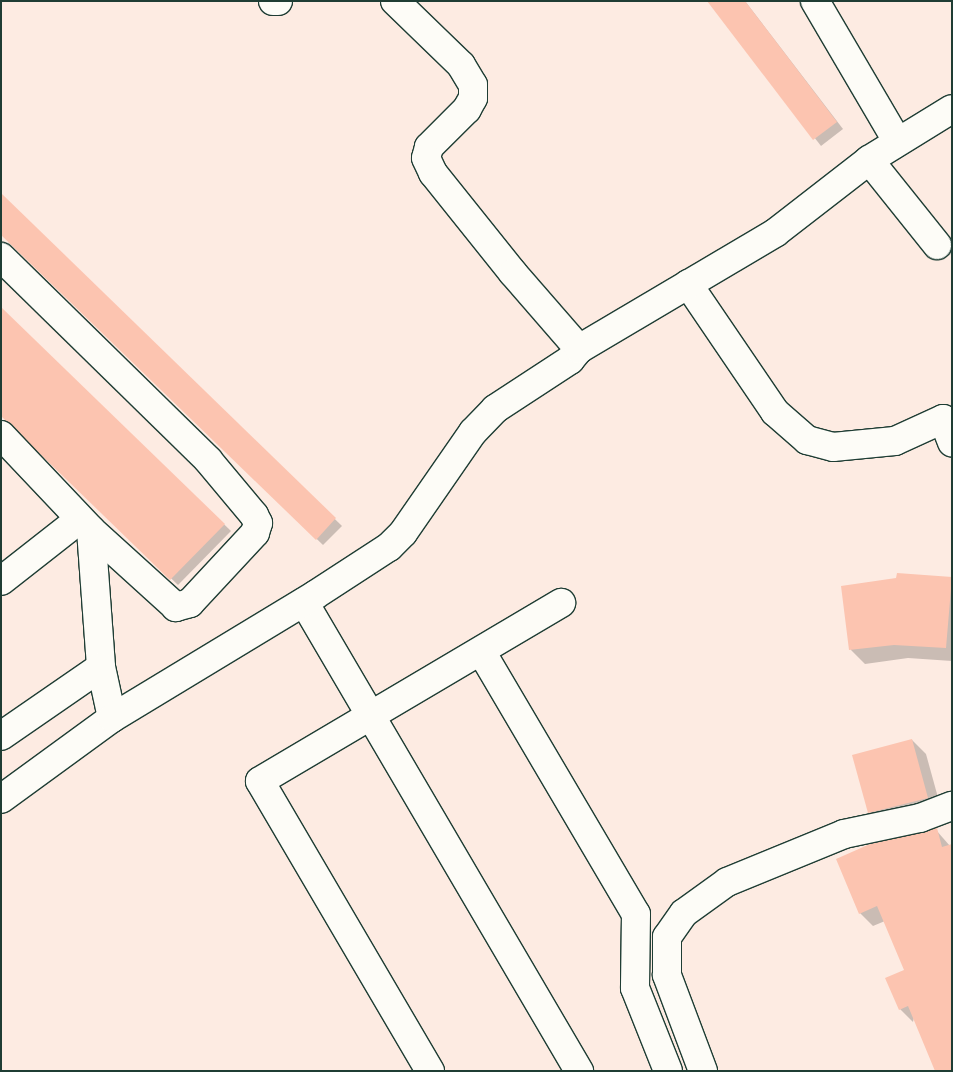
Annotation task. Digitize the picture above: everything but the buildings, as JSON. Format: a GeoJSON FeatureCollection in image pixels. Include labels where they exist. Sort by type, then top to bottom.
{"type":"FeatureCollection","features":[{"type":"Feature","properties":{"kind":"street"},"geometry":{"type":"LineString","coordinates":[[273,1],[278,1]]}},
{"type":"Feature","properties":{"kind":"street"},"geometry":{"type":"LineString","coordinates":[[395,1],[461,65],[473,85],[473,98],[467,109],[429,147],[426,158],[433,173],[513,273],[579,349]]}},
{"type":"Feature","properties":{"kind":"street"},"geometry":{"type":"LineString","coordinates":[[816,1],[897,141]]}},
{"type":"Feature","properties":{"kind":"street"},"geometry":{"type":"LineString","coordinates":[[1,799],[112,718],[304,602],[389,547],[403,533],[473,432],[495,409],[570,360],[579,349],[775,233],[869,160],[897,141],[952,109]]}},
{"type":"Feature","properties":{"kind":"street"},"geometry":{"type":"LineString","coordinates":[[869,160],[937,245]]}},
{"type":"Feature","properties":{"kind":"street"},"geometry":{"type":"LineString","coordinates":[[1,257],[208,460],[258,523],[255,533],[190,603],[181,607],[173,605],[85,524],[1,435]]}},
{"type":"Feature","properties":{"kind":"street"},"geometry":{"type":"LineString","coordinates":[[688,284],[775,412],[807,440],[833,447],[877,444],[949,426]]}},
{"type":"Feature","properties":{"kind":"street"},"geometry":{"type":"LineString","coordinates":[[1,581],[85,524]]}},
{"type":"Feature","properties":{"kind":"street"},"geometry":{"type":"LineString","coordinates":[[85,524],[102,667],[112,718]]}},
{"type":"Feature","properties":{"kind":"street"},"geometry":{"type":"LineString","coordinates":[[304,602],[579,1071]]}},
{"type":"Feature","properties":{"kind":"street"},"geometry":{"type":"LineString","coordinates":[[430,1071],[260,781],[561,603]]}},
{"type":"Feature","properties":{"kind":"street"},"geometry":{"type":"LineString","coordinates":[[481,650],[636,914],[635,988],[668,1071]]}},
{"type":"Feature","properties":{"kind":"street"},"geometry":{"type":"LineString","coordinates":[[1,736],[102,667]]}},
{"type":"Feature","properties":{"kind":"street"},"geometry":{"type":"LineString","coordinates":[[703,1071],[667,975],[667,937],[684,912],[727,882],[844,834],[920,818],[952,806]]}}]}
